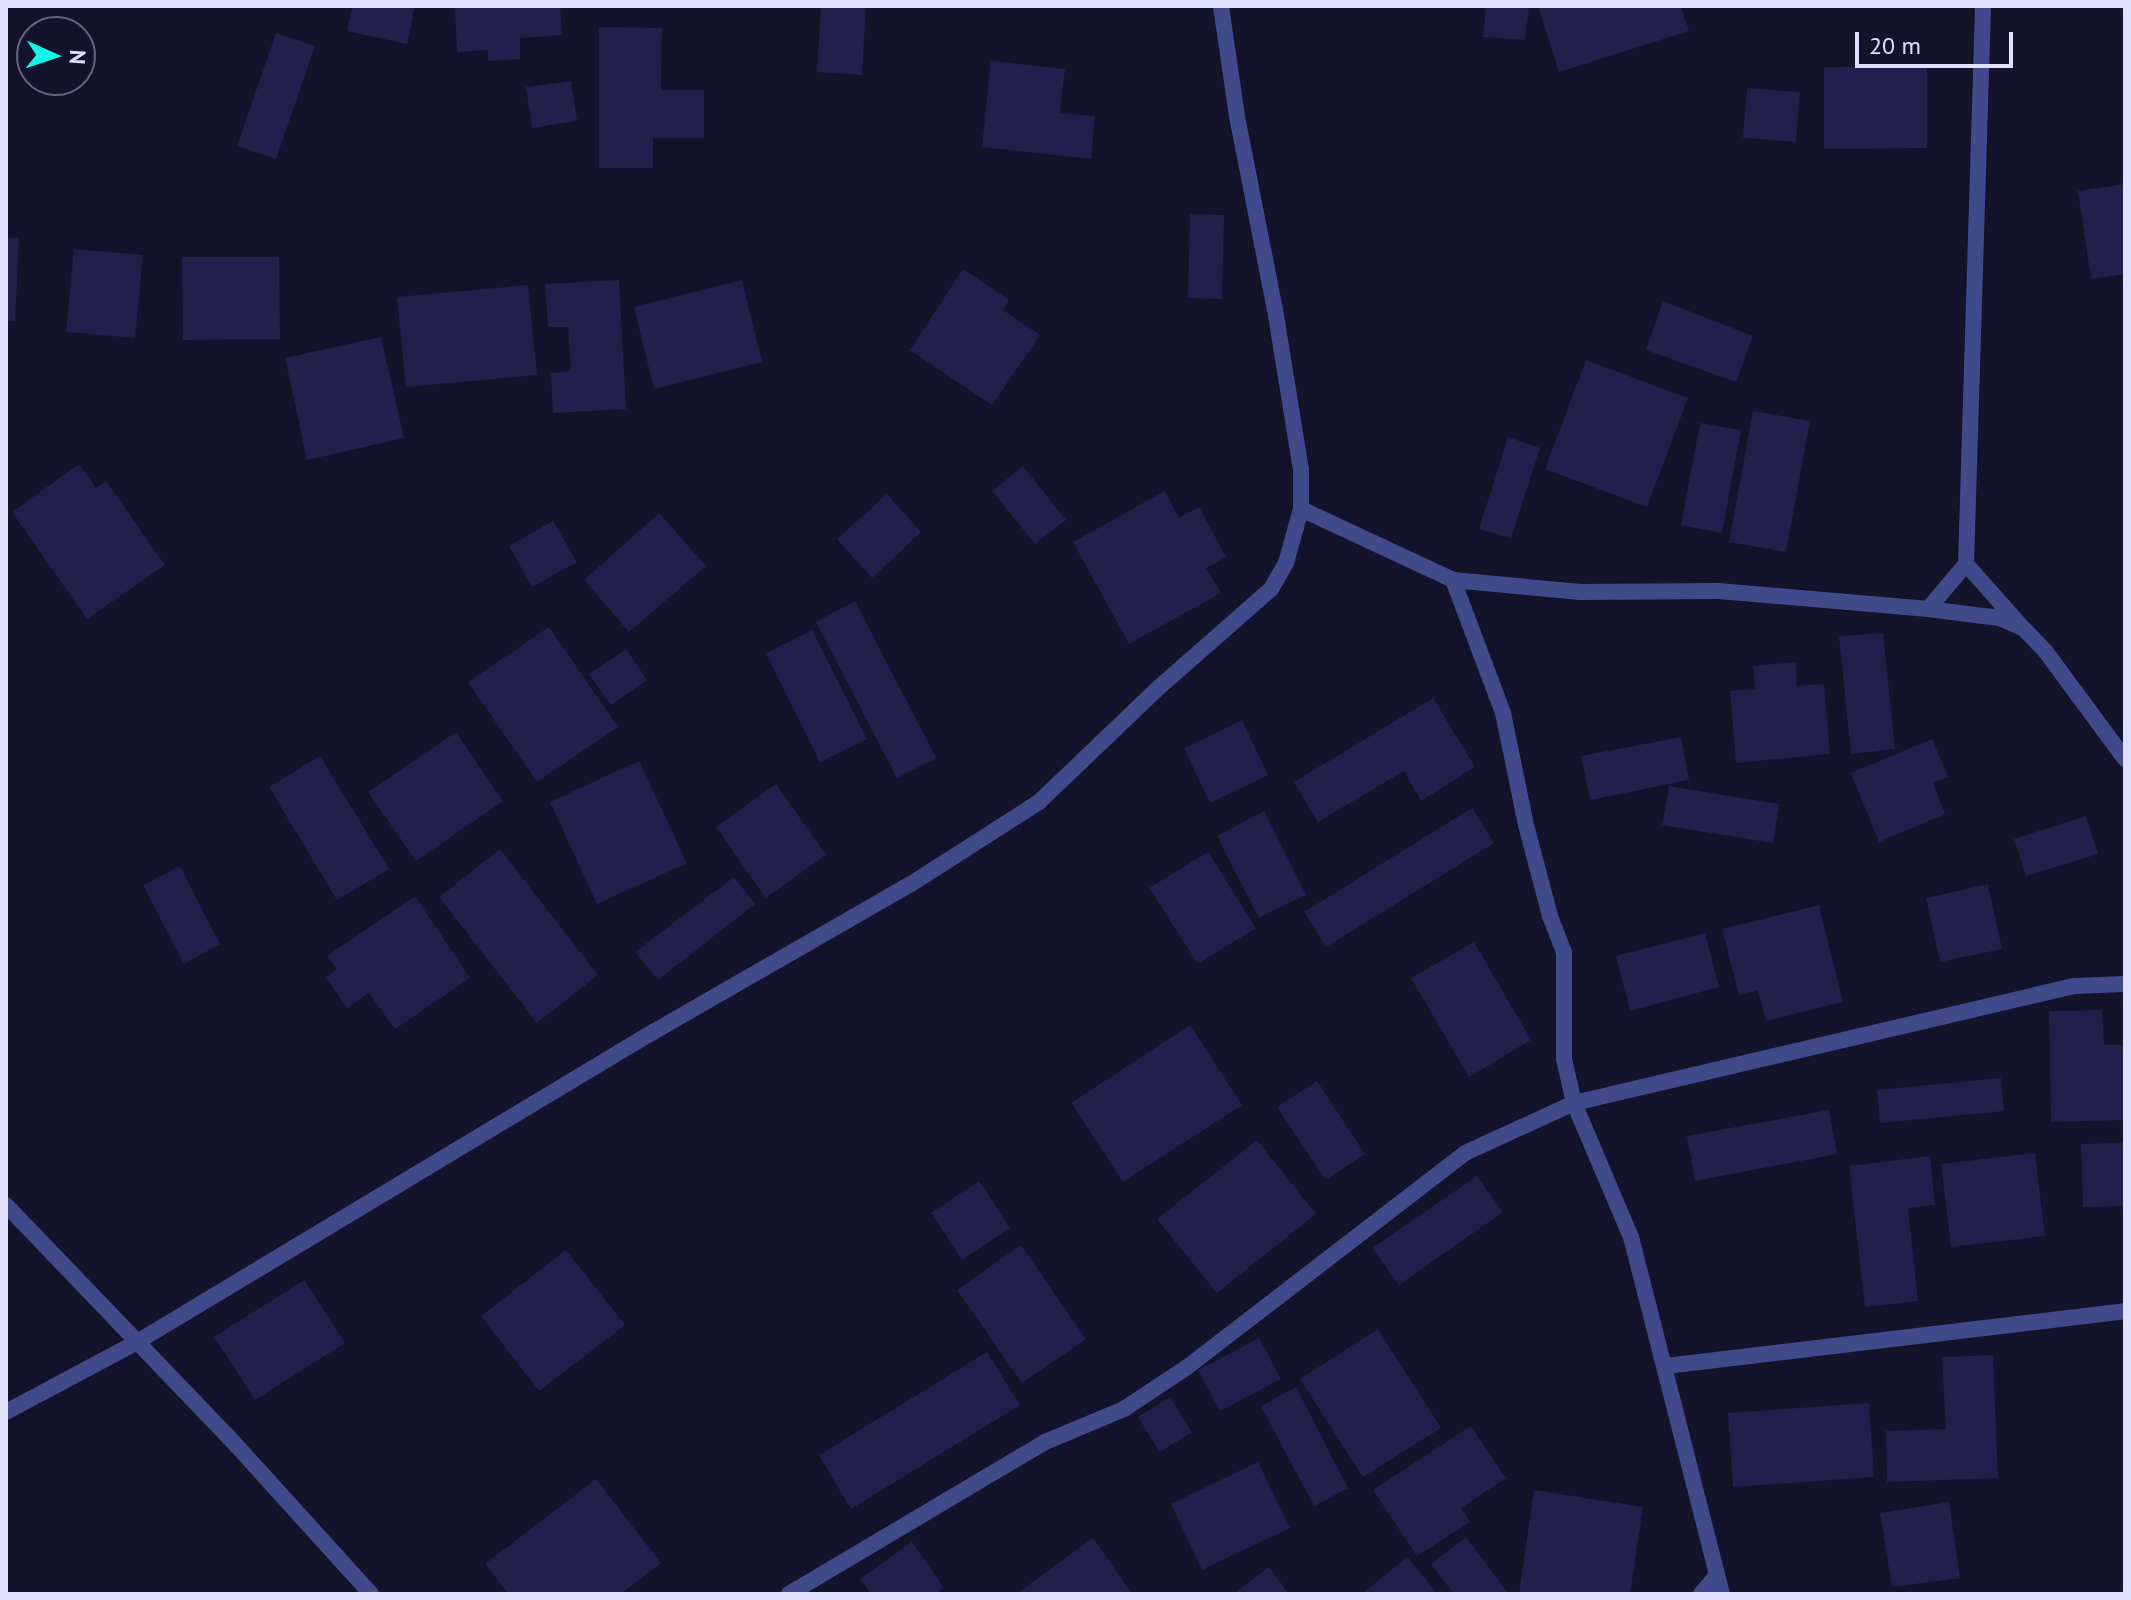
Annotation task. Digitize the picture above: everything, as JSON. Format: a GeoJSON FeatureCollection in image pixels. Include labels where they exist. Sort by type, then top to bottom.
{"type":"FeatureCollection","features":[{"type":"Feature","properties":{"kind":"street"},"geometry":{"type":"LineString","coordinates":[[6,1412],[137,1342],[641,1039],[911,884],[1039,802],[1156,690],[1271,589],[1286,563],[1301,509],[1301,470],[1294,417],[1237,116],[1221,6]]}},
{"type":"Feature","properties":{"kind":"street"},"geometry":{"type":"LineString","coordinates":[[1928,609],[1966,564],[1983,6]]}},
{"type":"Feature","properties":{"kind":"street"},"geometry":{"type":"LineString","coordinates":[[1301,509],[1453,580],[1580,592],[1719,591],[1928,609],[1999,618],[2023,628]]}},
{"type":"Feature","properties":{"kind":"street"},"geometry":{"type":"LineString","coordinates":[[1966,564],[2064,675],[2125,759]]}},
{"type":"Feature","properties":{"kind":"street"},"geometry":{"type":"LineString","coordinates":[[1453,580],[1503,713],[1526,825],[1550,916],[1564,952],[1564,1059],[1574,1103],[1631,1237],[1722,1594]]}},
{"type":"Feature","properties":{"kind":"street"},"geometry":{"type":"LineString","coordinates":[[789,1594],[1045,1442],[1124,1409],[1186,1368],[1465,1153],[1574,1103],[2074,986],[2125,984]]}},
{"type":"Feature","properties":{"kind":"street"},"geometry":{"type":"LineString","coordinates":[[6,1205],[371,1594]]}},
{"type":"Feature","properties":{"kind":"street"},"geometry":{"type":"LineString","coordinates":[[1666,1366],[2125,1311]]}},
{"type":"Feature","properties":{"kind":"street"},"geometry":{"type":"LineString","coordinates":[[1701,1594],[1717,1575]]}},
{"type":"Feature","properties":{"kind":"building"},"geometry":{"type":"Polygon","coordinates":[[[353,6],[415,6],[407,44],[347,31],[353,6]]]}},
{"type":"Feature","properties":{"kind":"building"},"geometry":{"type":"Polygon","coordinates":[[[455,6],[560,6],[562,35],[520,38],[520,59],[488,61],[488,50],[457,52],[455,6]]]}},
{"type":"Feature","properties":{"kind":"building"},"geometry":{"type":"Polygon","coordinates":[[[821,6],[866,6],[862,75],[817,72],[821,6]]]}},
{"type":"Feature","properties":{"kind":"building"},"geometry":{"type":"Polygon","coordinates":[[[1486,6],[1529,6],[1525,40],[1483,37],[1486,6]]]}},
{"type":"Feature","properties":{"kind":"building"},"geometry":{"type":"Polygon","coordinates":[[[1538,6],[1681,6],[1689,31],[1559,72],[1538,6]]]}},
{"type":"Feature","properties":{"kind":"building"},"geometry":{"type":"Polygon","coordinates":[[[599,27],[662,28],[661,90],[704,90],[704,138],[653,138],[653,168],[599,168],[599,27]]]}},
{"type":"Feature","properties":{"kind":"building"},"geometry":{"type":"Polygon","coordinates":[[[276,33],[315,46],[276,159],[237,146],[276,33]]]}},
{"type":"Feature","properties":{"kind":"building"},"geometry":{"type":"Polygon","coordinates":[[[991,61],[1065,69],[1060,113],[1095,116],[1091,159],[982,147],[991,61]]]}},
{"type":"Feature","properties":{"kind":"building"},"geometry":{"type":"Polygon","coordinates":[[[1927,66],[1927,148],[1824,149],[1824,67],[1927,66]]]}},
{"type":"Feature","properties":{"kind":"building"},"geometry":{"type":"Polygon","coordinates":[[[571,81],[577,121],[532,128],[526,87],[571,81]]]}},
{"type":"Feature","properties":{"kind":"building"},"geometry":{"type":"Polygon","coordinates":[[[1747,88],[1800,92],[1796,142],[1743,138],[1747,88]]]}},
{"type":"Feature","properties":{"kind":"building"},"geometry":{"type":"Polygon","coordinates":[[[2125,184],[2125,274],[2091,279],[2078,191],[2125,184]]]}},
{"type":"Feature","properties":{"kind":"building"},"geometry":{"type":"Polygon","coordinates":[[[1190,214],[1224,215],[1222,299],[1188,298],[1190,214]]]}},
{"type":"Feature","properties":{"kind":"building"},"geometry":{"type":"Polygon","coordinates":[[[6,238],[19,238],[15,321],[6,321],[6,238]]]}},
{"type":"Feature","properties":{"kind":"building"},"geometry":{"type":"Polygon","coordinates":[[[74,249],[143,255],[135,338],[66,332],[74,249]]]}},
{"type":"Feature","properties":{"kind":"building"},"geometry":{"type":"Polygon","coordinates":[[[182,257],[279,257],[280,339],[183,340],[182,257]]]}},
{"type":"Feature","properties":{"kind":"building"},"geometry":{"type":"Polygon","coordinates":[[[963,269],[1009,300],[1003,310],[1040,335],[992,405],[910,350],[963,269]]]}},
{"type":"Feature","properties":{"kind":"building"},"geometry":{"type":"Polygon","coordinates":[[[619,280],[626,409],[553,413],[551,373],[571,371],[568,327],[548,327],[545,284],[619,280]]]}},
{"type":"Feature","properties":{"kind":"building"},"geometry":{"type":"Polygon","coordinates":[[[742,280],[762,362],[654,389],[634,307],[742,280]]]}},
{"type":"Feature","properties":{"kind":"building"},"geometry":{"type":"Polygon","coordinates":[[[528,285],[537,375],[406,387],[397,297],[528,285]]]}},
{"type":"Feature","properties":{"kind":"building"},"geometry":{"type":"Polygon","coordinates":[[[1663,301],[1753,336],[1736,382],[1646,350],[1663,301]]]}},
{"type":"Feature","properties":{"kind":"building"},"geometry":{"type":"Polygon","coordinates":[[[381,337],[404,438],[307,460],[285,358],[381,337]]]}},
{"type":"Feature","properties":{"kind":"building"},"geometry":{"type":"Polygon","coordinates":[[[1586,360],[1688,398],[1647,507],[1545,469],[1586,360]]]}},
{"type":"Feature","properties":{"kind":"building"},"geometry":{"type":"Polygon","coordinates":[[[1753,411],[1810,421],[1786,552],[1729,542],[1753,411]]]}},
{"type":"Feature","properties":{"kind":"building"},"geometry":{"type":"Polygon","coordinates":[[[1700,423],[1741,430],[1722,533],[1681,525],[1700,423]]]}},
{"type":"Feature","properties":{"kind":"building"},"geometry":{"type":"Polygon","coordinates":[[[1508,437],[1540,448],[1511,538],[1479,529],[1508,437]]]}},
{"type":"Feature","properties":{"kind":"building"},"geometry":{"type":"Polygon","coordinates":[[[79,464],[96,488],[106,481],[165,565],[87,619],[12,512],[79,464]]]}},
{"type":"Feature","properties":{"kind":"building"},"geometry":{"type":"Polygon","coordinates":[[[1023,466],[1066,520],[1035,544],[992,491],[1023,466]]]}},
{"type":"Feature","properties":{"kind":"building"},"geometry":{"type":"Polygon","coordinates":[[[1165,491],[1179,518],[1199,507],[1226,557],[1206,568],[1221,593],[1129,644],[1073,542],[1165,491]]]}},
{"type":"Feature","properties":{"kind":"building"},"geometry":{"type":"Polygon","coordinates":[[[887,494],[921,532],[872,578],[837,539],[887,494]]]}},
{"type":"Feature","properties":{"kind":"building"},"geometry":{"type":"Polygon","coordinates":[[[659,513],[706,566],[629,632],[584,580],[659,513]]]}},
{"type":"Feature","properties":{"kind":"building"},"geometry":{"type":"Polygon","coordinates":[[[553,521],[577,562],[532,587],[509,546],[553,521]]]}},
{"type":"Feature","properties":{"kind":"building"},"geometry":{"type":"Polygon","coordinates":[[[855,601],[936,758],[897,778],[816,622],[855,601]]]}},
{"type":"Feature","properties":{"kind":"building"},"geometry":{"type":"Polygon","coordinates":[[[549,627],[618,727],[537,782],[468,682],[549,627]]]}},
{"type":"Feature","properties":{"kind":"building"},"geometry":{"type":"Polygon","coordinates":[[[812,630],[867,739],[820,762],[766,653],[812,630]]]}},
{"type":"Feature","properties":{"kind":"building"},"geometry":{"type":"Polygon","coordinates":[[[1883,633],[1895,749],[1851,754],[1839,636],[1883,633]]]}},
{"type":"Feature","properties":{"kind":"building"},"geometry":{"type":"Polygon","coordinates":[[[626,649],[647,680],[611,705],[589,674],[626,649]]]}},
{"type":"Feature","properties":{"kind":"building"},"geometry":{"type":"Polygon","coordinates":[[[1796,662],[1797,686],[1824,684],[1830,754],[1736,763],[1730,691],[1755,689],[1753,666],[1796,662]]]}},
{"type":"Feature","properties":{"kind":"building"},"geometry":{"type":"Polygon","coordinates":[[[1433,698],[1475,767],[1421,801],[1404,771],[1318,822],[1294,782],[1433,698]]]}},
{"type":"Feature","properties":{"kind":"building"},"geometry":{"type":"Polygon","coordinates":[[[1242,720],[1268,775],[1210,803],[1184,748],[1242,720]]]}},
{"type":"Feature","properties":{"kind":"building"},"geometry":{"type":"Polygon","coordinates":[[[456,732],[503,801],[416,861],[368,792],[456,732]]]}},
{"type":"Feature","properties":{"kind":"building"},"geometry":{"type":"Polygon","coordinates":[[[1681,737],[1689,780],[1590,800],[1581,756],[1681,737]]]}},
{"type":"Feature","properties":{"kind":"building"},"geometry":{"type":"Polygon","coordinates":[[[1932,739],[1948,777],[1933,783],[1945,814],[1879,842],[1851,773],[1932,739]]]}},
{"type":"Feature","properties":{"kind":"building"},"geometry":{"type":"Polygon","coordinates":[[[320,756],[389,869],[337,900],[269,787],[320,756]]]}},
{"type":"Feature","properties":{"kind":"building"},"geometry":{"type":"Polygon","coordinates":[[[639,761],[687,863],[597,904],[550,802],[639,761]]]}},
{"type":"Feature","properties":{"kind":"building"},"geometry":{"type":"Polygon","coordinates":[[[776,784],[826,855],[766,898],[716,827],[776,784]]]}},
{"type":"Feature","properties":{"kind":"building"},"geometry":{"type":"Polygon","coordinates":[[[1669,786],[1779,804],[1773,843],[1662,825],[1669,786]]]}},
{"type":"Feature","properties":{"kind":"building"},"geometry":{"type":"Polygon","coordinates":[[[1472,808],[1494,843],[1326,947],[1304,912],[1472,808]]]}},
{"type":"Feature","properties":{"kind":"building"},"geometry":{"type":"Polygon","coordinates":[[[1264,811],[1306,895],[1259,918],[1217,836],[1264,811]]]}},
{"type":"Feature","properties":{"kind":"building"},"geometry":{"type":"Polygon","coordinates":[[[2086,816],[2098,854],[2026,876],[2014,839],[2086,816]]]}},
{"type":"Feature","properties":{"kind":"building"},"geometry":{"type":"Polygon","coordinates":[[[500,849],[598,975],[537,1023],[439,897],[500,849]]]}},
{"type":"Feature","properties":{"kind":"building"},"geometry":{"type":"Polygon","coordinates":[[[1208,852],[1256,928],[1198,964],[1149,888],[1208,852]]]}},
{"type":"Feature","properties":{"kind":"building"},"geometry":{"type":"Polygon","coordinates":[[[180,866],[220,944],[184,964],[143,885],[180,866]]]}},
{"type":"Feature","properties":{"kind":"building"},"geometry":{"type":"Polygon","coordinates":[[[734,877],[755,904],[658,980],[635,952],[734,877]]]}},
{"type":"Feature","properties":{"kind":"building"},"geometry":{"type":"Polygon","coordinates":[[[1988,884],[2002,949],[1940,962],[1926,898],[1988,884]]]}},
{"type":"Feature","properties":{"kind":"building"},"geometry":{"type":"Polygon","coordinates":[[[415,896],[470,978],[395,1029],[369,993],[347,1008],[326,977],[337,969],[327,956],[415,896]]]}},
{"type":"Feature","properties":{"kind":"building"},"geometry":{"type":"Polygon","coordinates":[[[1819,905],[1843,1002],[1766,1021],[1758,990],[1739,995],[1722,929],[1819,905]]]}},
{"type":"Feature","properties":{"kind":"building"},"geometry":{"type":"Polygon","coordinates":[[[1705,933],[1719,987],[1630,1011],[1616,956],[1705,933]]]}},
{"type":"Feature","properties":{"kind":"building"},"geometry":{"type":"Polygon","coordinates":[[[1474,942],[1531,1040],[1469,1077],[1411,978],[1474,942]]]}},
{"type":"Feature","properties":{"kind":"building"},"geometry":{"type":"Polygon","coordinates":[[[2102,1010],[2104,1045],[2125,1045],[2125,1120],[2051,1122],[2049,1011],[2102,1010]]]}},
{"type":"Feature","properties":{"kind":"building"},"geometry":{"type":"Polygon","coordinates":[[[1190,1025],[1242,1105],[1123,1182],[1071,1103],[1190,1025]]]}},
{"type":"Feature","properties":{"kind":"building"},"geometry":{"type":"Polygon","coordinates":[[[2001,1078],[2004,1111],[1880,1123],[1877,1090],[2001,1078]]]}},
{"type":"Feature","properties":{"kind":"building"},"geometry":{"type":"Polygon","coordinates":[[[1317,1081],[1365,1154],[1326,1180],[1277,1107],[1317,1081]]]}},
{"type":"Feature","properties":{"kind":"building"},"geometry":{"type":"Polygon","coordinates":[[[1829,1110],[1837,1154],[1695,1181],[1687,1136],[1829,1110]]]}},
{"type":"Feature","properties":{"kind":"building"},"geometry":{"type":"Polygon","coordinates":[[[1257,1140],[1316,1214],[1217,1293],[1157,1219],[1257,1140]]]}},
{"type":"Feature","properties":{"kind":"building"},"geometry":{"type":"Polygon","coordinates":[[[2125,1143],[2125,1206],[2083,1207],[2081,1144],[2125,1143]]]}},
{"type":"Feature","properties":{"kind":"building"},"geometry":{"type":"Polygon","coordinates":[[[2035,1153],[2045,1236],[1951,1247],[1941,1164],[2035,1153]]]}},
{"type":"Feature","properties":{"kind":"building"},"geometry":{"type":"Polygon","coordinates":[[[1930,1156],[1935,1205],[1908,1208],[1918,1301],[1865,1307],[1849,1166],[1930,1156]]]}},
{"type":"Feature","properties":{"kind":"building"},"geometry":{"type":"Polygon","coordinates":[[[1477,1176],[1503,1212],[1399,1285],[1372,1248],[1477,1176]]]}},
{"type":"Feature","properties":{"kind":"building"},"geometry":{"type":"Polygon","coordinates":[[[979,1181],[1010,1228],[962,1260],[931,1213],[979,1181]]]}},
{"type":"Feature","properties":{"kind":"building"},"geometry":{"type":"Polygon","coordinates":[[[1021,1245],[1086,1339],[1022,1383],[957,1290],[1021,1245]]]}},
{"type":"Feature","properties":{"kind":"building"},"geometry":{"type":"Polygon","coordinates":[[[566,1250],[625,1325],[539,1391],[481,1316],[566,1250]]]}},
{"type":"Feature","properties":{"kind":"building"},"geometry":{"type":"Polygon","coordinates":[[[304,1280],[345,1343],[255,1400],[214,1337],[304,1280]]]}},
{"type":"Feature","properties":{"kind":"building"},"geometry":{"type":"Polygon","coordinates":[[[1378,1329],[1441,1428],[1363,1477],[1300,1379],[1378,1329]]]}},
{"type":"Feature","properties":{"kind":"building"},"geometry":{"type":"Polygon","coordinates":[[[1259,1338],[1281,1379],[1220,1411],[1198,1370],[1259,1338]]]}},
{"type":"Feature","properties":{"kind":"building"},"geometry":{"type":"Polygon","coordinates":[[[987,1352],[1020,1405],[851,1509],[819,1455],[987,1352]]]}},
{"type":"Feature","properties":{"kind":"building"},"geometry":{"type":"Polygon","coordinates":[[[1993,1355],[1998,1478],[1887,1482],[1886,1431],[1946,1429],[1942,1357],[1993,1355]]]}},
{"type":"Feature","properties":{"kind":"building"},"geometry":{"type":"Polygon","coordinates":[[[1296,1387],[1348,1488],[1314,1506],[1261,1406],[1296,1387]]]}},
{"type":"Feature","properties":{"kind":"building"},"geometry":{"type":"Polygon","coordinates":[[[1170,1397],[1192,1432],[1160,1452],[1138,1417],[1170,1397]]]}},
{"type":"Feature","properties":{"kind":"building"},"geometry":{"type":"Polygon","coordinates":[[[1869,1403],[1874,1477],[1733,1487],[1728,1413],[1869,1403]]]}},
{"type":"Feature","properties":{"kind":"building"},"geometry":{"type":"Polygon","coordinates":[[[1471,1426],[1506,1478],[1461,1508],[1470,1522],[1417,1556],[1373,1490],[1471,1426]]]}},
{"type":"Feature","properties":{"kind":"building"},"geometry":{"type":"Polygon","coordinates":[[[1258,1462],[1290,1528],[1202,1570],[1171,1504],[1258,1462]]]}},
{"type":"Feature","properties":{"kind":"building"},"geometry":{"type":"Polygon","coordinates":[[[596,1479],[661,1563],[621,1594],[509,1594],[485,1564],[596,1479]]]}},
{"type":"Feature","properties":{"kind":"building"},"geometry":{"type":"Polygon","coordinates":[[[1534,1490],[1643,1507],[1630,1594],[1519,1594],[1534,1490]]]}},
{"type":"Feature","properties":{"kind":"building"},"geometry":{"type":"Polygon","coordinates":[[[1949,1502],[1960,1578],[1892,1587],[1880,1513],[1949,1502]]]}},
{"type":"Feature","properties":{"kind":"building"},"geometry":{"type":"Polygon","coordinates":[[[1466,1537],[1507,1594],[1454,1594],[1431,1564],[1466,1537]]]}},
{"type":"Feature","properties":{"kind":"building"},"geometry":{"type":"Polygon","coordinates":[[[1093,1538],[1132,1594],[1016,1594],[1093,1538]]]}},
{"type":"Feature","properties":{"kind":"building"},"geometry":{"type":"Polygon","coordinates":[[[912,1542],[944,1588],[935,1594],[871,1594],[860,1579],[912,1542]]]}},
{"type":"Feature","properties":{"kind":"building"},"geometry":{"type":"Polygon","coordinates":[[[1407,1557],[1438,1594],[1362,1594],[1407,1557]]]}},
{"type":"Feature","properties":{"kind":"building"},"geometry":{"type":"Polygon","coordinates":[[[1269,1567],[1289,1594],[1233,1594],[1269,1567]]]}}]}
